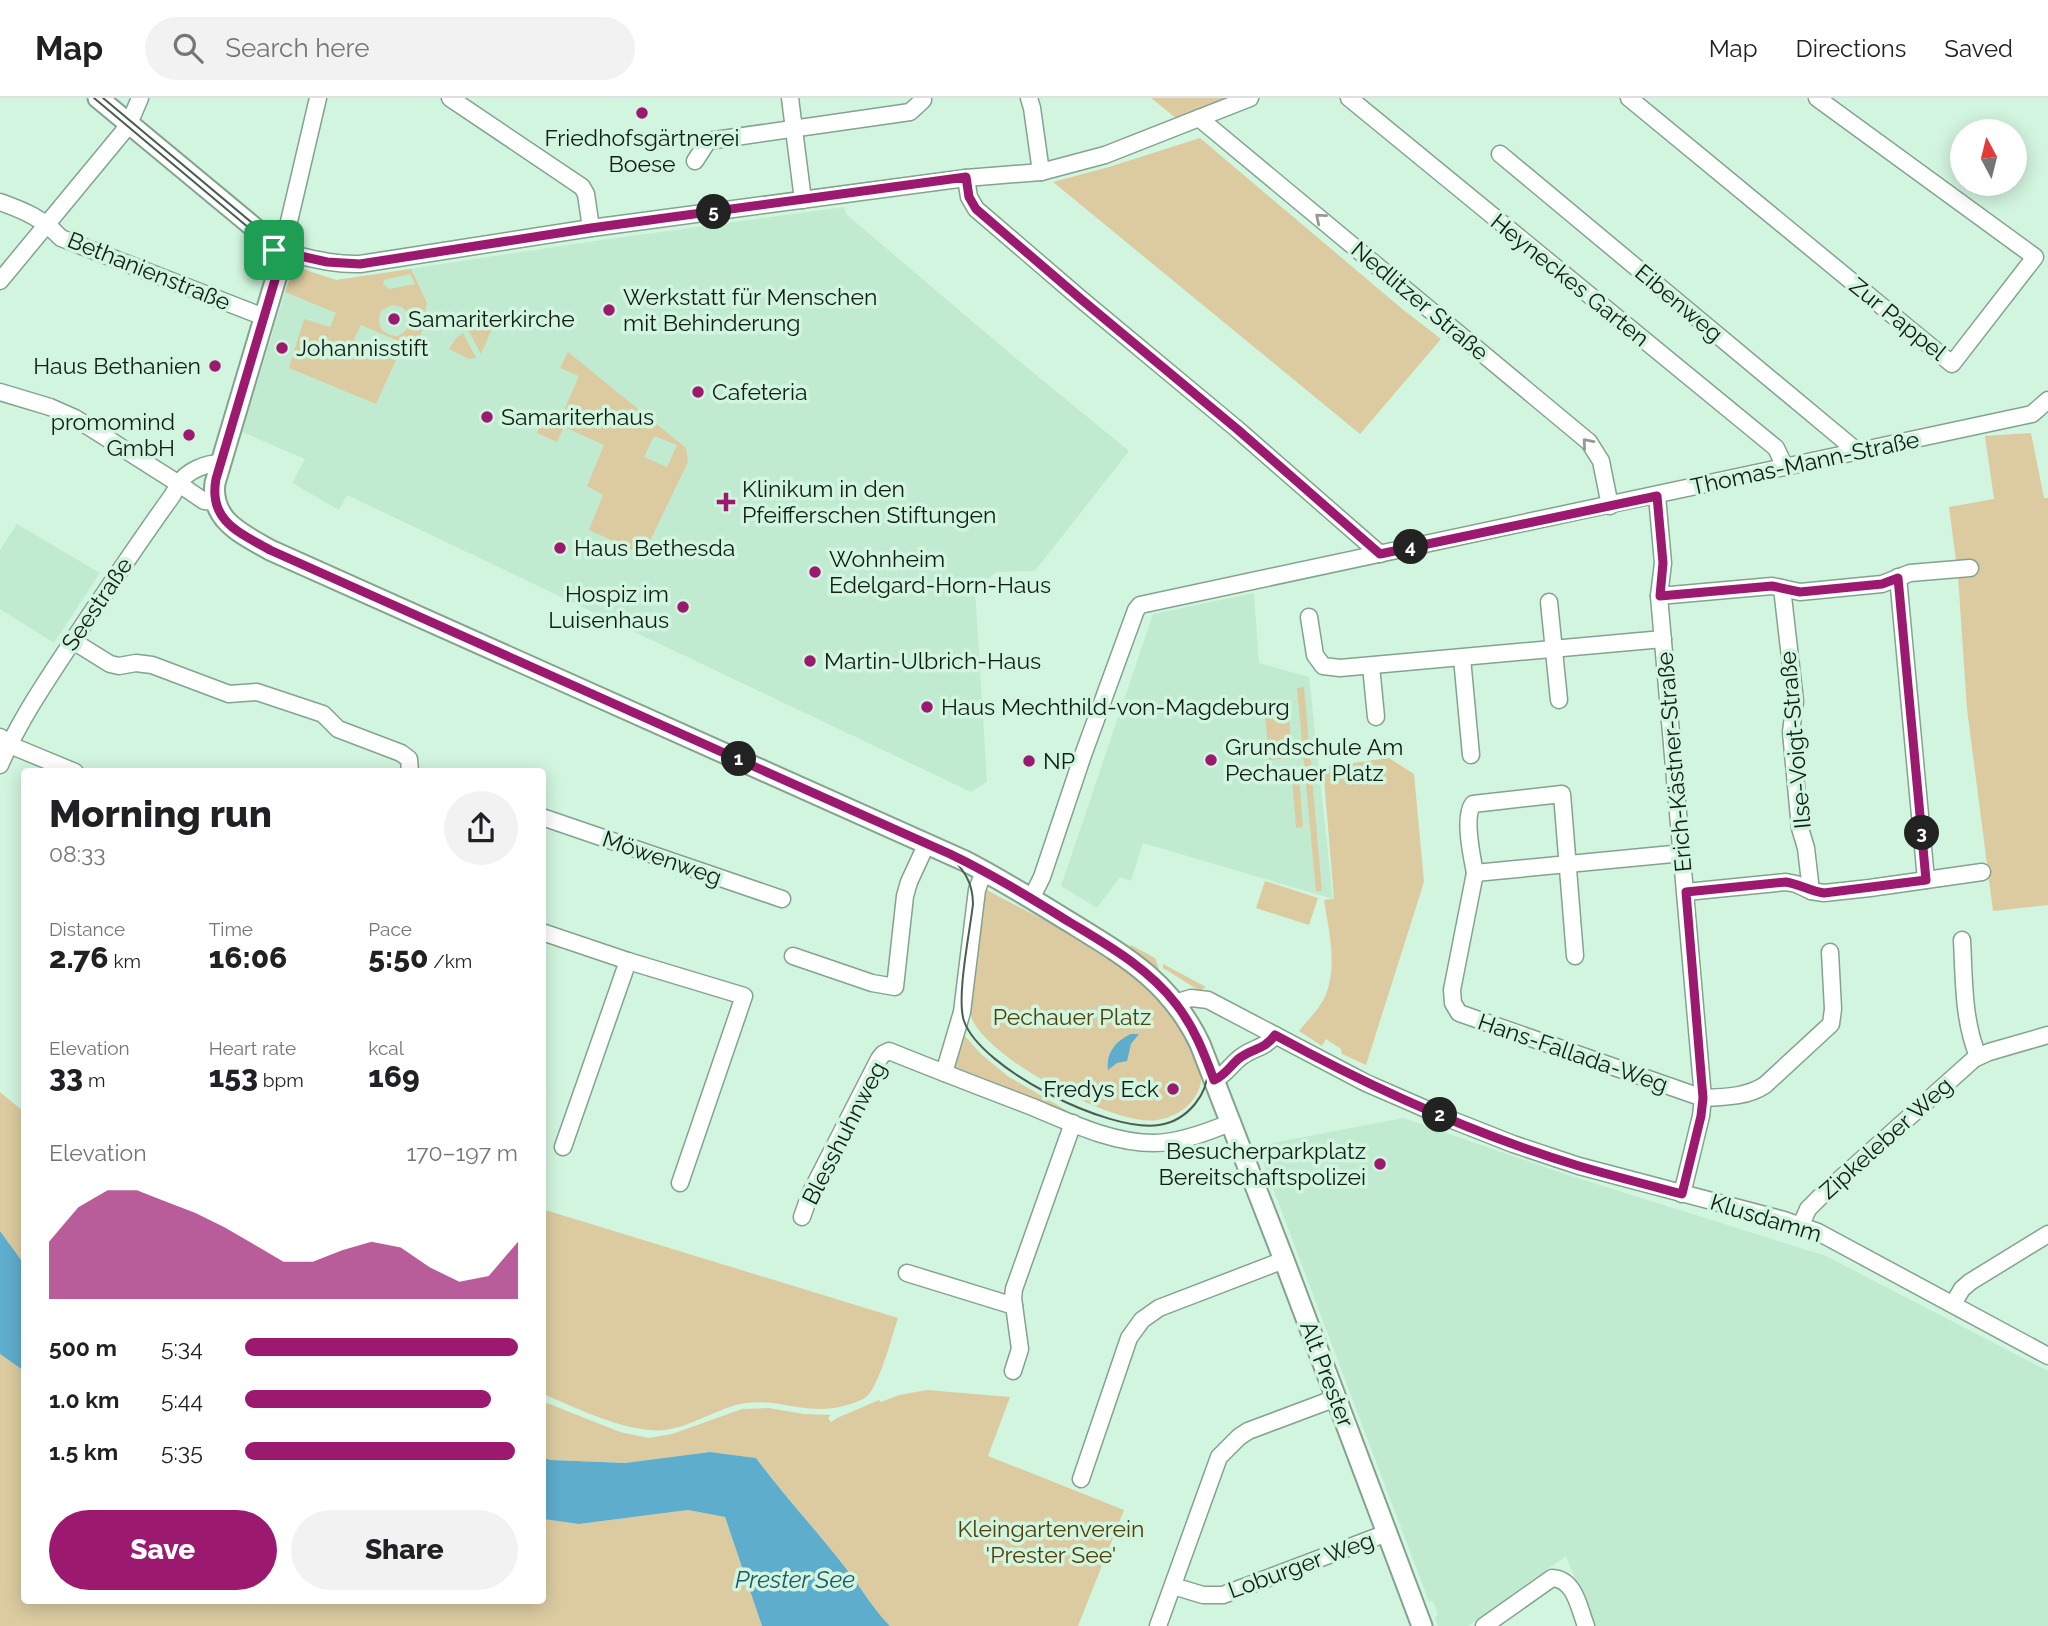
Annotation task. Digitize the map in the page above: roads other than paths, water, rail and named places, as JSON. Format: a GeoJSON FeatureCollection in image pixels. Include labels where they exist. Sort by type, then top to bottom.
{"type":"FeatureCollection","features":[{"type":"Feature","properties":{"kind":"main road"},"geometry":{"type":"LineString","coordinates":[[98,98],[262,234],[274,250],[277,270],[214,488],[222,516],[231,526],[270,550],[927,843],[984,871],[1132,962],[1154,979],[1175,1003],[1195,1034],[1211,1072]]}},
{"type":"Feature","properties":{"kind":"main road","name":"Alt Prester"},"geometry":{"type":"LineString","coordinates":[[1211,1072],[1422,1626]]}},
{"type":"Feature","properties":{"kind":"street"},"geometry":{"type":"LineString","coordinates":[[0,281],[129,124],[139,98]]}},
{"type":"Feature","properties":{"kind":"street"},"geometry":{"type":"LineString","coordinates":[[318,98],[287,230],[274,250],[327,262],[360,264],[591,228],[966,177],[1041,172],[1105,155],[1250,98]]}},
{"type":"Feature","properties":{"kind":"street"},"geometry":{"type":"LineString","coordinates":[[450,98],[582,187],[586,194],[591,228]]}},
{"type":"Feature","properties":{"kind":"street"},"geometry":{"type":"LineString","coordinates":[[790,98],[803,200]]}},
{"type":"Feature","properties":{"kind":"street"},"geometry":{"type":"LineString","coordinates":[[1029,98],[1041,172]]}},
{"type":"Feature","properties":{"kind":"street","name":"Heyneckes Garten"},"geometry":{"type":"LineString","coordinates":[[1349,98],[1776,448],[1785,467]]}},
{"type":"Feature","properties":{"kind":"street","name":"Zur Pappel"},"geometry":{"type":"LineString","coordinates":[[1629,98],[1952,364],[2035,257],[1817,98]]}},
{"type":"Feature","properties":{"kind":"street"},"geometry":{"type":"LineString","coordinates":[[695,161],[708,141],[910,113],[923,100]]}},
{"type":"Feature","properties":{"kind":"street","name":"Nedlitzer Straße"},"geometry":{"type":"LineString","coordinates":[[1199,118],[1589,442],[1601,461],[1610,506]]}},
{"type":"Feature","properties":{"kind":"street","name":"Eibenweg"},"geometry":{"type":"LineString","coordinates":[[1500,154],[1858,452]]}},
{"type":"Feature","properties":{"kind":"street"},"geometry":{"type":"LineString","coordinates":[[966,177],[969,197],[976,209],[1237,429],[1380,554]]}},
{"type":"Feature","properties":{"kind":"street","name":"Bethanienstraße"},"geometry":{"type":"LineString","coordinates":[[0,202],[48,224],[61,238],[264,317]]}},
{"type":"Feature","properties":{"kind":"street"},"geometry":{"type":"LineString","coordinates":[[0,392],[50,407],[75,418],[204,501],[216,502]]}},
{"type":"Feature","properties":{"kind":"street","name":"Thomas-Mann-Straße"},"geometry":{"type":"LineString","coordinates":[[1031,899],[1042,877],[1136,610],[1146,603],[2032,414],[2048,400]]}},
{"type":"Feature","properties":{"kind":"street"},"geometry":{"type":"LineString","coordinates":[[179,484],[186,474],[211,463],[220,463]]}},
{"type":"Feature","properties":{"kind":"street","name":"Seestraße"},"geometry":{"type":"LineString","coordinates":[[0,765],[5,740],[179,484]]}},
{"type":"Feature","properties":{"kind":"street","name":"Erich-Kästner-Straße"},"geometry":{"type":"LineString","coordinates":[[1657,496],[1663,563],[1660,596],[1663,639],[1703,1098],[1682,1194]]}},
{"type":"Feature","properties":{"kind":"street"},"geometry":{"type":"LineString","coordinates":[[1660,596],[1772,586],[1800,592],[1882,584],[1910,573],[1970,568]]}},
{"type":"Feature","properties":{"kind":"street"},"geometry":{"type":"LineString","coordinates":[[1898,578],[1926,880]]}},
{"type":"Feature","properties":{"kind":"street","name":"Ilse-Voigt-Straße"},"geometry":{"type":"LineString","coordinates":[[1782,588],[1794,701],[1791,732],[1800,828],[1806,848],[1811,891]]}},
{"type":"Feature","properties":{"kind":"street"},"geometry":{"type":"LineString","coordinates":[[1549,602],[1559,700]]}},
{"type":"Feature","properties":{"kind":"street"},"geometry":{"type":"LineString","coordinates":[[1309,617],[1315,655],[1322,666],[1340,668],[1663,639]]}},
{"type":"Feature","properties":{"kind":"street"},"geometry":{"type":"LineString","coordinates":[[73,641],[110,664],[152,665],[229,694],[257,692],[323,714],[338,729],[401,752],[409,760],[410,768]]}},
{"type":"Feature","properties":{"kind":"street"},"geometry":{"type":"LineString","coordinates":[[1462,658],[1471,755]]}},
{"type":"Feature","properties":{"kind":"street"},"geometry":{"type":"LineString","coordinates":[[1371,666],[1376,718]]}},
{"type":"Feature","properties":{"kind":"street"},"geometry":{"type":"LineString","coordinates":[[5,740],[17,748],[65,768]]}},
{"type":"Feature","properties":{"kind":"street","name":"Hans-Fallada-Weg"},"geometry":{"type":"LineString","coordinates":[[1575,956],[1562,794],[1473,804],[1468,816],[1475,873],[1452,990],[1453,1003],[1459,1013],[1703,1098]]}},
{"type":"Feature","properties":{"kind":"street","name":"Möwenweg"},"geometry":{"type":"LineString","coordinates":[[546,818],[782,900]]}},
{"type":"Feature","properties":{"kind":"street"},"geometry":{"type":"LineString","coordinates":[[793,956],[872,983],[895,987],[905,897],[927,843]]}},
{"type":"Feature","properties":{"kind":"street"},"geometry":{"type":"LineString","coordinates":[[1475,873],[1682,853]]}},
{"type":"Feature","properties":{"kind":"street"},"geometry":{"type":"LineString","coordinates":[[984,871],[977,890],[962,1012],[944,1073],[1116,1137],[1154,1143],[1188,1137],[1232,1122]]}},
{"type":"Feature","properties":{"kind":"street"},"geometry":{"type":"LineString","coordinates":[[1686,892],[1786,882],[1811,891],[1836,892],[1982,872]]}},
{"type":"Feature","properties":{"kind":"street"},"geometry":{"type":"LineString","coordinates":[[546,933],[744,996],[680,1183]]}},
{"type":"Feature","properties":{"kind":"street"},"geometry":{"type":"LineString","coordinates":[[1962,940],[1969,1021],[1978,1056]]}},
{"type":"Feature","properties":{"kind":"street"},"geometry":{"type":"LineString","coordinates":[[1703,1098],[1738,1096],[1757,1090],[1829,1028],[1833,1015],[1830,952]]}},
{"type":"Feature","properties":{"kind":"street"},"geometry":{"type":"LineString","coordinates":[[563,1147],[628,961]]}},
{"type":"Feature","properties":{"kind":"street","name":"Klusdamm"},"geometry":{"type":"LineString","coordinates":[[1175,1003],[1191,998],[1205,999],[1366,1083],[1442,1116],[1579,1166],[1801,1225],[1833,1239],[2048,1356]]}},
{"type":"Feature","properties":{"kind":"street"},"geometry":{"type":"LineString","coordinates":[[1211,1072],[1223,1076],[1244,1054],[1268,1044],[1275,1035]]}},
{"type":"Feature","properties":{"kind":"street","name":"Zipkeleber Weg"},"geometry":{"type":"LineString","coordinates":[[1801,1225],[1808,1209],[1820,1197],[1978,1056],[2048,1035]]}},
{"type":"Feature","properties":{"kind":"street","name":"Blesshuhnweg"},"geometry":{"type":"LineString","coordinates":[[802,1217],[810,1194],[883,1054],[889,1051],[944,1073]]}},
{"type":"Feature","properties":{"kind":"street"},"geometry":{"type":"LineString","coordinates":[[1013,1371],[1020,1349],[1014,1289],[1073,1123]]}},
{"type":"Feature","properties":{"kind":"street"},"geometry":{"type":"LineString","coordinates":[[1953,1304],[1970,1282],[2048,1234]]}},
{"type":"Feature","properties":{"kind":"street"},"geometry":{"type":"LineString","coordinates":[[1081,1479],[1129,1338],[1142,1320],[1159,1308],[1284,1260]]}},
{"type":"Feature","properties":{"kind":"street"},"geometry":{"type":"LineString","coordinates":[[907,1273],[1014,1306]]}},
{"type":"Feature","properties":{"kind":"street"},"geometry":{"type":"LineString","coordinates":[[1158,1626],[1220,1455],[1248,1431],[1336,1398]]}},
{"type":"Feature","properties":{"kind":"street","name":"Loburger Weg"},"geometry":{"type":"LineString","coordinates":[[1173,1586],[1203,1595],[1223,1595],[1387,1534]]}},
{"type":"Feature","properties":{"kind":"street"},"geometry":{"type":"LineString","coordinates":[[1484,1626],[1542,1583],[1557,1578],[1565,1581],[1571,1588],[1586,1626]]}},
{"type":"Feature","properties":{"kind":"water"},"geometry":{"type":"Polygon","coordinates":[[[1131,1034],[1139,1034],[1131,1044],[1127,1061],[1117,1063],[1108,1070],[1113,1048],[1131,1034]]]}},
{"type":"Feature","properties":{"kind":"water"},"geometry":{"type":"Polygon","coordinates":[[[0,1231],[21,1260],[21,1369],[0,1354],[0,1231]]]}},
{"type":"Feature","properties":{"kind":"water","name":"Prester See"},"geometry":{"type":"Polygon","coordinates":[[[710,1452],[756,1458],[890,1626],[762,1626],[725,1517],[688,1510],[579,1524],[546,1519],[546,1459],[625,1463],[710,1452]]]}},
{"type":"Feature","properties":{"kind":"tram line"},"geometry":{"type":"LineString","coordinates":[[94,98],[255,233],[264,243],[269,255],[270,282],[222,448],[212,494],[214,507],[226,525],[270,552],[945,854],[966,875],[973,896],[964,964],[962,1010],[964,1021],[975,1040],[995,1059],[1049,1094],[1110,1119],[1137,1125],[1159,1125],[1183,1115],[1195,1104],[1204,1088],[1208,1070],[1206,1053],[1200,1035],[1180,1001],[1154,975],[1064,914],[965,858],[271,547],[232,523],[221,506],[219,481],[277,284],[278,256],[263,232],[103,98]]}},
{"type":"Feature","properties":{"kind":"place","name":"Friedhofsgärtnerei Boese"},"geometry":{"type":"Point","coordinates":[642,113]}},
{"type":"Feature","properties":{"kind":"place","name":"Werkstatt für Menschen mit Behinderung"},"geometry":{"type":"Point","coordinates":[609,310]}},
{"type":"Feature","properties":{"kind":"place","name":"Samariterkirche"},"geometry":{"type":"Point","coordinates":[394,319]}},
{"type":"Feature","properties":{"kind":"place","name":"Johannisstift"},"geometry":{"type":"Point","coordinates":[282,348]}},
{"type":"Feature","properties":{"kind":"place","name":"Haus Bethanien"},"geometry":{"type":"Point","coordinates":[215,366]}},
{"type":"Feature","properties":{"kind":"place","name":"Cafeteria"},"geometry":{"type":"Point","coordinates":[698,392]}},
{"type":"Feature","properties":{"kind":"place","name":"Samariterhaus"},"geometry":{"type":"Point","coordinates":[487,417]}},
{"type":"Feature","properties":{"kind":"place","name":"promomind GmbH"},"geometry":{"type":"Point","coordinates":[189,435]}},
{"type":"Feature","properties":{"kind":"place","name":"Klinikum in den Pfeifferschen Stiftungen"},"geometry":{"type":"Point","coordinates":[726,502]}},
{"type":"Feature","properties":{"kind":"place","name":"Haus Bethesda"},"geometry":{"type":"Point","coordinates":[560,548]}},
{"type":"Feature","properties":{"kind":"place","name":"Wohnheim Edelgard-Horn-Haus"},"geometry":{"type":"Point","coordinates":[815,572]}},
{"type":"Feature","properties":{"kind":"place","name":"Hospiz im Luisenhaus"},"geometry":{"type":"Point","coordinates":[683,607]}},
{"type":"Feature","properties":{"kind":"place","name":"Martin-Ulbrich-Haus"},"geometry":{"type":"Point","coordinates":[810,661]}},
{"type":"Feature","properties":{"kind":"place","name":"Haus Mechthild-von-Magdeburg"},"geometry":{"type":"Point","coordinates":[927,707]}},
{"type":"Feature","properties":{"kind":"place","name":"Grundschule Am Pechauer Platz"},"geometry":{"type":"Point","coordinates":[1211,760]}},
{"type":"Feature","properties":{"kind":"place","name":"NP"},"geometry":{"type":"Point","coordinates":[1029,761]}},
{"type":"Feature","properties":{"kind":"place","name":"Fredys Eck"},"geometry":{"type":"Point","coordinates":[1173,1089]}},
{"type":"Feature","properties":{"kind":"place","name":"Besucherparkplatz Bereitschaftspolizei"},"geometry":{"type":"Point","coordinates":[1380,1164]}},
{"type":"Feature","properties":{"kind":"park label","name":"Pechauer Platz"},"geometry":{"type":"Point","coordinates":[1072,1017]}},
{"type":"Feature","properties":{"kind":"park label","name":"Kleingartenverein 'Prester See'"},"geometry":{"type":"Point","coordinates":[1051,1542]}}]}
